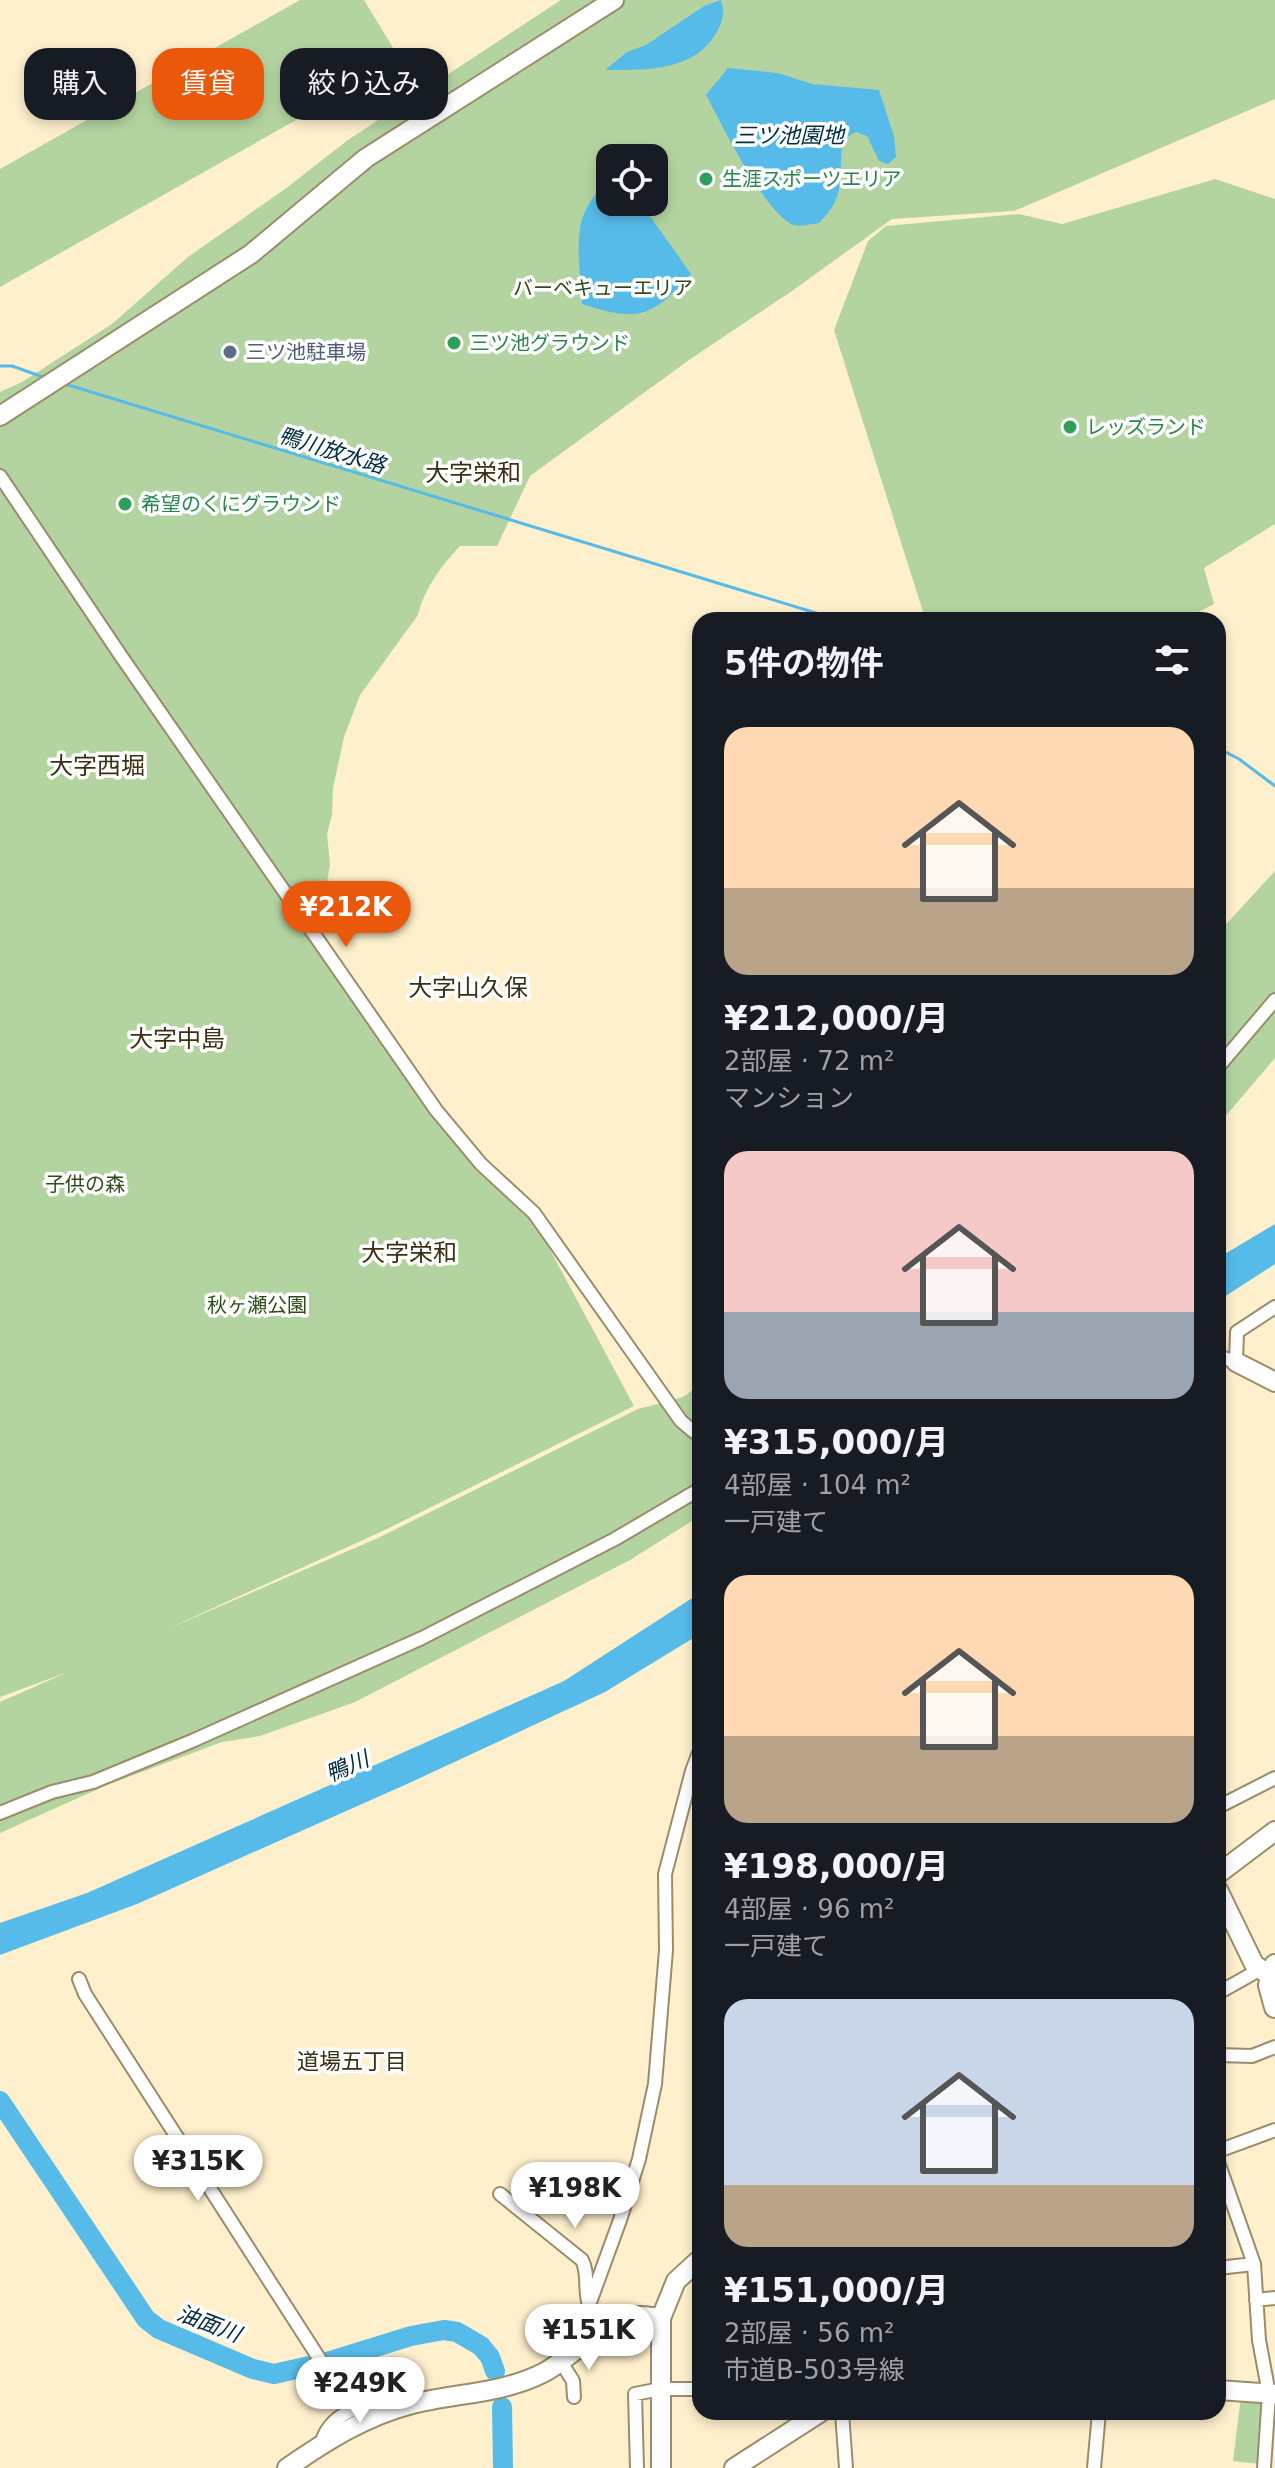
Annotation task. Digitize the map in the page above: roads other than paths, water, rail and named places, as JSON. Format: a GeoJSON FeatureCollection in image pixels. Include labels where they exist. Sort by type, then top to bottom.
{"type":"FeatureCollection","features":[{"type":"Feature","properties":{"kind":"main road"},"geometry":{"type":"LineString","coordinates":[[1268,1970],[1270,1995],[1275,2007]]}},
{"type":"Feature","properties":{"kind":"street"},"geometry":{"type":"LineString","coordinates":[[0,416],[251,254],[366,158],[614,0]]}},
{"type":"Feature","properties":{"kind":"street"},"geometry":{"type":"LineString","coordinates":[[0,476],[113,645],[436,1110],[481,1164],[534,1213],[681,1421],[692,1430]]}},
{"type":"Feature","properties":{"kind":"street"},"geometry":{"type":"LineString","coordinates":[[1226,1058],[1275,1000]]}},
{"type":"Feature","properties":{"kind":"street"},"geometry":{"type":"LineString","coordinates":[[1275,1307],[1237,1332],[1227,1359],[1275,1382]]}},
{"type":"Feature","properties":{"kind":"street"},"geometry":{"type":"LineString","coordinates":[[0,1813],[52,1792],[93,1782],[192,1741],[422,1638],[615,1539],[692,1494]]}},
{"type":"Feature","properties":{"kind":"street"},"geometry":{"type":"LineString","coordinates":[[601,2333],[589,2314],[589,2305],[634,2174],[655,2084],[666,1950],[665,1874],[692,1771]]}},
{"type":"Feature","properties":{"kind":"street"},"geometry":{"type":"LineString","coordinates":[[1226,1803],[1275,1778]]}},
{"type":"Feature","properties":{"kind":"street"},"geometry":{"type":"LineString","coordinates":[[1226,1868],[1275,1831]]}},
{"type":"Feature","properties":{"kind":"street"},"geometry":{"type":"LineString","coordinates":[[1226,1907],[1250,1957],[1268,1970],[1226,1989]]}},
{"type":"Feature","properties":{"kind":"street"},"geometry":{"type":"LineString","coordinates":[[79,1979],[85,1994],[351,2408]]}},
{"type":"Feature","properties":{"kind":"street"},"geometry":{"type":"LineString","coordinates":[[1226,2055],[1252,2056],[1275,2047]]}},
{"type":"Feature","properties":{"kind":"street"},"geometry":{"type":"LineString","coordinates":[[1226,2148],[1275,2130]]}},
{"type":"Feature","properties":{"kind":"street"},"geometry":{"type":"LineString","coordinates":[[1226,2185],[1254,2264],[1259,2340],[1272,2394],[1264,2468]]}},
{"type":"Feature","properties":{"kind":"street"},"geometry":{"type":"LineString","coordinates":[[500,2194],[582,2260],[585,2266],[585,2295],[589,2305]]}},
{"type":"Feature","properties":{"kind":"street"},"geometry":{"type":"LineString","coordinates":[[1226,2267],[1254,2264]]}},
{"type":"Feature","properties":{"kind":"street"},"geometry":{"type":"LineString","coordinates":[[661,2468],[661,2318],[676,2281],[692,2266]]}},
{"type":"Feature","properties":{"kind":"street"},"geometry":{"type":"LineString","coordinates":[[1256,2300],[1275,2298]]}},
{"type":"Feature","properties":{"kind":"street"},"geometry":{"type":"LineString","coordinates":[[287,2468],[371,2418],[398,2408],[505,2389],[561,2362],[627,2317],[661,2318]]}},
{"type":"Feature","properties":{"kind":"street"},"geometry":{"type":"LineString","coordinates":[[561,2362],[573,2381],[574,2397]]}},
{"type":"Feature","properties":{"kind":"street"},"geometry":{"type":"LineString","coordinates":[[637,2468],[635,2394],[660,2389],[692,2389]]}},
{"type":"Feature","properties":{"kind":"street"},"geometry":{"type":"LineString","coordinates":[[1226,2391],[1272,2394]]}},
{"type":"Feature","properties":{"kind":"street"},"geometry":{"type":"LineString","coordinates":[[321,2445],[324,2433],[351,2408],[385,2405],[398,2408]]}},
{"type":"Feature","properties":{"kind":"street"},"geometry":{"type":"LineString","coordinates":[[734,2468],[809,2420]]}},
{"type":"Feature","properties":{"kind":"street"},"geometry":{"type":"LineString","coordinates":[[843,2420],[846,2468]]}},
{"type":"Feature","properties":{"kind":"street"},"geometry":{"type":"LineString","coordinates":[[1094,2468],[1098,2420]]}},
{"type":"Feature","properties":{"kind":"water"},"geometry":{"type":"Polygon","coordinates":[[[721,0],[723,12],[720,26],[709,44],[697,54],[669,66],[605,70],[627,52],[646,45],[704,6],[721,0]]]}},
{"type":"Feature","properties":{"kind":"water","name":"三ツ池園地"},"geometry":{"type":"Polygon","coordinates":[[[728,68],[778,73],[812,84],[879,90],[894,136],[896,157],[888,164],[879,161],[867,136],[856,132],[843,139],[840,184],[835,203],[819,223],[794,225],[783,218],[758,187],[706,95],[728,68]]]}},
{"type":"Feature","properties":{"kind":"water"},"geometry":{"type":"Polygon","coordinates":[[[596,194],[596,216],[650,216],[691,274],[666,300],[643,312],[631,314],[582,304],[580,229],[596,194]]]}},
{"type":"Feature","properties":{"kind":"water"},"geometry":{"type":"Polygon","coordinates":[[[1275,1224],[1275,1264],[1226,1296],[1226,1253],[1275,1224]]]}},
{"type":"Feature","properties":{"kind":"water"},"geometry":{"type":"Polygon","coordinates":[[[692,1598],[692,1639],[605,1692],[137,1904],[0,1955],[0,1923],[87,1893],[564,1681],[692,1598]]]}},
{"type":"Feature","properties":{"kind":"waterway","name":"鴨川放水路"},"geometry":{"type":"LineString","coordinates":[[0,366],[12,366],[46,378]]}},
{"type":"Feature","properties":{"kind":"waterway","name":"鴨川放水路"},"geometry":{"type":"LineString","coordinates":[[65,384],[813,612]]}},
{"type":"Feature","properties":{"kind":"waterway","name":"鴨川放水路"},"geometry":{"type":"LineString","coordinates":[[1226,752],[1275,786]]}},
{"type":"Feature","properties":{"kind":"waterway","name":"油面川"},"geometry":{"type":"LineString","coordinates":[[0,2101],[146,2319],[159,2329],[253,2369],[274,2374],[327,2362],[411,2336],[444,2330],[457,2332],[481,2346],[490,2357],[495,2371]]}},
{"type":"Feature","properties":{"kind":"waterway","name":"油面川"},"geometry":{"type":"LineString","coordinates":[[502,2407],[503,2468]]}},
{"type":"Feature","properties":{"kind":"place","name":"生涯スポーツエリア"},"geometry":{"type":"Point","coordinates":[706,179]}},
{"type":"Feature","properties":{"kind":"place","name":"三ツ池グラウンド"},"geometry":{"type":"Point","coordinates":[454,343]}},
{"type":"Feature","properties":{"kind":"place","name":"三ツ池駐車場"},"geometry":{"type":"Point","coordinates":[230,352]}},
{"type":"Feature","properties":{"kind":"place","name":"レッズランド"},"geometry":{"type":"Point","coordinates":[1070,427]}},
{"type":"Feature","properties":{"kind":"place","name":"希望のくにグラウンド"},"geometry":{"type":"Point","coordinates":[125,504]}},
{"type":"Feature","properties":{"kind":"district","name":"大字栄和"},"geometry":{"type":"Point","coordinates":[473,473]}},
{"type":"Feature","properties":{"kind":"district","name":"大字西堀"},"geometry":{"type":"Point","coordinates":[97,766]}},
{"type":"Feature","properties":{"kind":"district","name":"大字山久保"},"geometry":{"type":"Point","coordinates":[468,988]}},
{"type":"Feature","properties":{"kind":"district","name":"大字中島"},"geometry":{"type":"Point","coordinates":[177,1039]}},
{"type":"Feature","properties":{"kind":"district","name":"大字栄和"},"geometry":{"type":"Point","coordinates":[409,1253]}},
{"type":"Feature","properties":{"kind":"district","name":"道場五丁目"},"geometry":{"type":"Point","coordinates":[352,2061]}},
{"type":"Feature","properties":{"kind":"park label","name":"バーベキューエリア"},"geometry":{"type":"Point","coordinates":[603,288]}},
{"type":"Feature","properties":{"kind":"park label","name":"子供の森"},"geometry":{"type":"Point","coordinates":[85,1184]}},
{"type":"Feature","properties":{"kind":"park label","name":"秋ヶ瀬公園"},"geometry":{"type":"Point","coordinates":[257,1305]}},
{"type":"Feature","properties":{"kind":"water label","name":"鴨川"},"geometry":{"type":"Point","coordinates":[347,1766]}}]}
